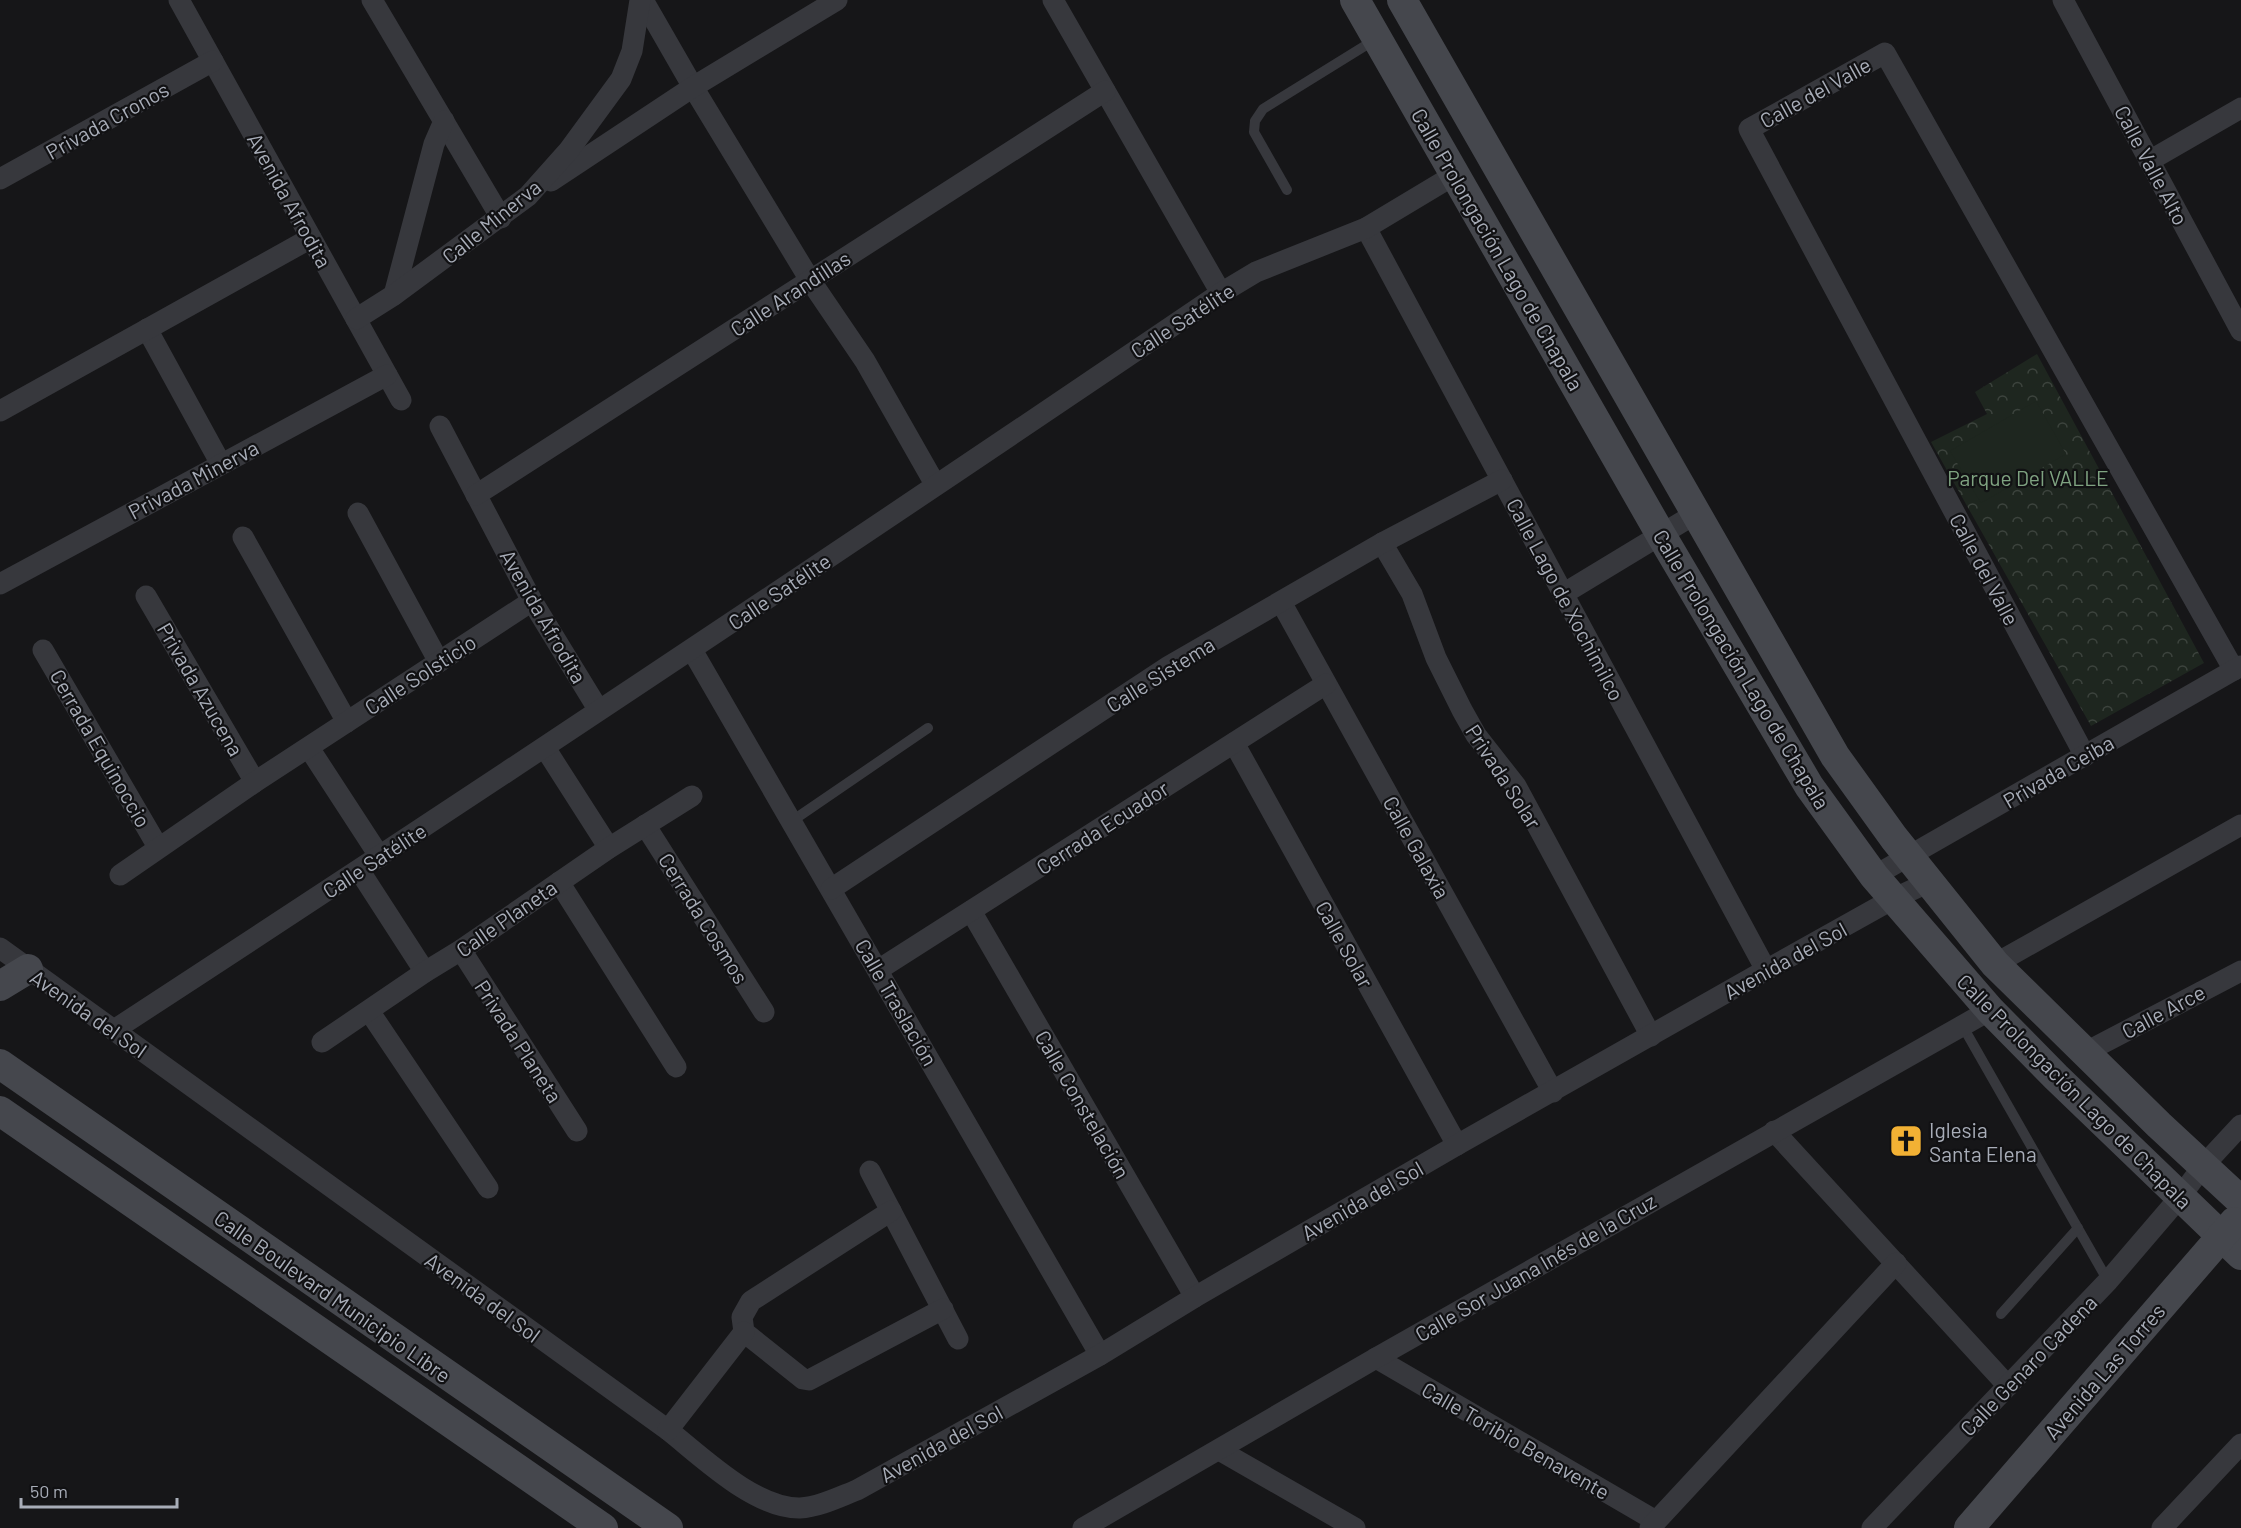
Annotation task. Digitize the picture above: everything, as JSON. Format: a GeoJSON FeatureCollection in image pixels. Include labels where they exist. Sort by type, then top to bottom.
{"type":"FeatureCollection","features":[{"type":"Feature","properties":{"kind":"main road","name":"Calle Prolongación Lago de Chapala"},"geometry":{"type":"LineString","coordinates":[[1355,0],[1661,535],[1809,786],[1874,876],[1989,1010],[2231,1246]]}},
{"type":"Feature","properties":{"kind":"main road","name":"Calle Prolongación Lago de Chapala"},"geometry":{"type":"LineString","coordinates":[[1402,0],[1835,756],[1908,856],[1995,964],[2241,1202]]}},
{"type":"Feature","properties":{"kind":"main road"},"geometry":{"type":"LineString","coordinates":[[0,986],[14,964]]}},
{"type":"Feature","properties":{"kind":"main road","name":"Calle Boulevard Municipio Libre"},"geometry":{"type":"LineString","coordinates":[[0,1064],[668,1528]]}},
{"type":"Feature","properties":{"kind":"main road","name":"Calle Boulevard Municipio Libre"},"geometry":{"type":"LineString","coordinates":[[0,1111],[603,1528]]}},
{"type":"Feature","properties":{"kind":"main road","name":"Avenida Las Torres"},"geometry":{"type":"LineString","coordinates":[[1969,1528],[2231,1246],[2241,1214]]}},
{"type":"Feature","properties":{"kind":"street","name":"Avenida Afrodita"},"geometry":{"type":"LineString","coordinates":[[179,0],[401,400]]}},
{"type":"Feature","properties":{"kind":"street"},"geometry":{"type":"LineString","coordinates":[[372,0],[501,218]]}},
{"type":"Feature","properties":{"kind":"street"},"geometry":{"type":"LineString","coordinates":[[641,0],[810,280],[865,362],[935,484]]}},
{"type":"Feature","properties":{"kind":"street","name":"Calle Minerva"},"geometry":{"type":"LineString","coordinates":[[356,319],[394,295],[528,196],[569,150],[621,80],[632,51],[641,0]]}},
{"type":"Feature","properties":{"kind":"street"},"geometry":{"type":"LineString","coordinates":[[528,196],[693,87],[837,0]]}},
{"type":"Feature","properties":{"kind":"street"},"geometry":{"type":"LineString","coordinates":[[1053,0],[1221,293]]}},
{"type":"Feature","properties":{"kind":"street","name":"Calle Valle Alto"},"geometry":{"type":"LineString","coordinates":[[2071,3],[2149,161],[2241,331]]}},
{"type":"Feature","properties":{"kind":"street","name":"Calle del Valle"},"geometry":{"type":"LineString","coordinates":[[2085,756],[1749,129],[1885,53],[2237,668]]}},
{"type":"Feature","properties":{"kind":"street","name":"Privada Cronos"},"geometry":{"type":"LineString","coordinates":[[0,179],[213,62]]}},
{"type":"Feature","properties":{"kind":"street","name":"Calle Arandillas"},"geometry":{"type":"LineString","coordinates":[[476,495],[1105,91]]}},
{"type":"Feature","properties":{"kind":"street"},"geometry":{"type":"LineString","coordinates":[[2149,161],[2241,108]]}},
{"type":"Feature","properties":{"kind":"street"},"geometry":{"type":"LineString","coordinates":[[394,295],[434,144],[444,121]]}},
{"type":"Feature","properties":{"kind":"street","name":"Calle Satélite"},"geometry":{"type":"LineString","coordinates":[[114,1030],[545,748],[598,709],[692,650],[1221,293],[1256,272],[1366,228],[1456,174]]}},
{"type":"Feature","properties":{"kind":"street","name":"Calle Lago de Xochimilco"},"geometry":{"type":"LineString","coordinates":[[1366,228],[1766,970]]}},
{"type":"Feature","properties":{"kind":"street"},"geometry":{"type":"LineString","coordinates":[[0,411],[311,238]]}},
{"type":"Feature","properties":{"kind":"street"},"geometry":{"type":"LineString","coordinates":[[147,330],[221,464]]}},
{"type":"Feature","properties":{"kind":"street","name":"Privada Minerva"},"geometry":{"type":"LineString","coordinates":[[0,584],[387,375]]}},
{"type":"Feature","properties":{"kind":"street","name":"Avenida Afrodita"},"geometry":{"type":"LineString","coordinates":[[440,426],[532,601],[598,709]]}},
{"type":"Feature","properties":{"kind":"street","name":"Calle Sistema"},"geometry":{"type":"LineString","coordinates":[[831,889],[1169,666],[1382,543],[1502,480]]}},
{"type":"Feature","properties":{"kind":"street"},"geometry":{"type":"LineString","coordinates":[[358,513],[439,662]]}},
{"type":"Feature","properties":{"kind":"street"},"geometry":{"type":"LineString","coordinates":[[1563,594],[1695,514]]}},
{"type":"Feature","properties":{"kind":"street"},"geometry":{"type":"LineString","coordinates":[[243,537],[347,722]]}},
{"type":"Feature","properties":{"kind":"street","name":"Privada Solar"},"geometry":{"type":"LineString","coordinates":[[1382,543],[1412,594],[1436,658],[1462,710],[1476,735],[1516,786],[1652,1036]]}},
{"type":"Feature","properties":{"kind":"street","name":"Privada Azucena"},"geometry":{"type":"LineString","coordinates":[[146,596],[255,782]]}},
{"type":"Feature","properties":{"kind":"street","name":"Calle Solsticio"},"geometry":{"type":"LineString","coordinates":[[120,875],[255,782],[532,601]]}},
{"type":"Feature","properties":{"kind":"street","name":"Calle Galaxia"},"geometry":{"type":"LineString","coordinates":[[1281,602],[1553,1092]]}},
{"type":"Feature","properties":{"kind":"street","name":"Cerrada Equinoccio"},"geometry":{"type":"LineString","coordinates":[[43,650],[158,847]]}},
{"type":"Feature","properties":{"kind":"street","name":"Calle Traslación"},"geometry":{"type":"LineString","coordinates":[[692,650],[1100,1354]]}},
{"type":"Feature","properties":{"kind":"street","name":"Privada Ceiba"},"geometry":{"type":"LineString","coordinates":[[1874,876],[2237,668]]}},
{"type":"Feature","properties":{"kind":"street","name":"Cerrada Ecuador"},"geometry":{"type":"LineString","coordinates":[[878,970],[1326,684]]}},
{"type":"Feature","properties":{"kind":"street","name":"Calle Solar"},"geometry":{"type":"LineString","coordinates":[[1234,743],[1457,1145]]}},
{"type":"Feature","properties":{"kind":"street"},"geometry":{"type":"LineString","coordinates":[[309,748],[380,857]]}},
{"type":"Feature","properties":{"kind":"street"},"geometry":{"type":"LineString","coordinates":[[545,748],[609,848]]}},
{"type":"Feature","properties":{"kind":"street","name":"Calle Planeta"},"geometry":{"type":"LineString","coordinates":[[322,1042],[609,848],[692,796]]}},
{"type":"Feature","properties":{"kind":"street","name":"Cerrada Cosmos"},"geometry":{"type":"LineString","coordinates":[[645,825],[764,1012]]}},
{"type":"Feature","properties":{"kind":"street"},"geometry":{"type":"LineString","coordinates":[[1995,964],[2241,825]]}},
{"type":"Feature","properties":{"kind":"street"},"geometry":{"type":"LineString","coordinates":[[359,870],[425,972]]}},
{"type":"Feature","properties":{"kind":"street"},"geometry":{"type":"LineString","coordinates":[[559,882],[676,1067]]}},
{"type":"Feature","properties":{"kind":"street","name":"Avenida del Sol"},"geometry":{"type":"LineString","coordinates":[[0,948],[14,964],[114,1030],[668,1430],[729,1478],[753,1494],[778,1504],[800,1508],[826,1502],[857,1490],[1100,1354],[1457,1145],[1893,899],[1929,882]]}},
{"type":"Feature","properties":{"kind":"street","name":"Calle Constelación"},"geometry":{"type":"LineString","coordinates":[[971,911],[1195,1297]]}},
{"type":"Feature","properties":{"kind":"street","name":"Privada Planeta"},"geometry":{"type":"LineString","coordinates":[[461,950],[577,1131]]}},
{"type":"Feature","properties":{"kind":"street","name":"Calle Arce"},"geometry":{"type":"LineString","coordinates":[[2086,1052],[2241,970]]}},
{"type":"Feature","properties":{"kind":"street","name":"Calle Sor Juana Inés de la Cruz"},"geometry":{"type":"LineString","coordinates":[[1083,1528],[1376,1358],[1989,1010]]}},
{"type":"Feature","properties":{"kind":"street"},"geometry":{"type":"LineString","coordinates":[[369,1011],[488,1188]]}},
{"type":"Feature","properties":{"kind":"street"},"geometry":{"type":"LineString","coordinates":[[2203,1166],[2241,1125]]}},
{"type":"Feature","properties":{"kind":"street"},"geometry":{"type":"LineString","coordinates":[[1774,1131],[2008,1386]]}},
{"type":"Feature","properties":{"kind":"street","name":"Calle Genaro Cadena"},"geometry":{"type":"LineString","coordinates":[[1872,1528],[2108,1281],[2180,1197],[2203,1166]]}},
{"type":"Feature","properties":{"kind":"street"},"geometry":{"type":"LineString","coordinates":[[870,1171],[958,1339]]}},
{"type":"Feature","properties":{"kind":"street"},"geometry":{"type":"LineString","coordinates":[[891,1211],[751,1301],[742,1317],[744,1332],[803,1379],[809,1380],[943,1309]]}},
{"type":"Feature","properties":{"kind":"street"},"geometry":{"type":"LineString","coordinates":[[1653,1525],[1896,1263]]}},
{"type":"Feature","properties":{"kind":"street"},"geometry":{"type":"LineString","coordinates":[[668,1430],[744,1332]]}},
{"type":"Feature","properties":{"kind":"street","name":"Calle Toribio Benavente"},"geometry":{"type":"LineString","coordinates":[[1376,1358],[1653,1525]]}},
{"type":"Feature","properties":{"kind":"street"},"geometry":{"type":"LineString","coordinates":[[2162,1528],[2241,1444]]}},
{"type":"Feature","properties":{"kind":"street"},"geometry":{"type":"LineString","coordinates":[[1219,1450],[1355,1528]]}},
{"type":"Feature","properties":{"kind":"lane"},"geometry":{"type":"LineString","coordinates":[[1287,190],[1254,132],[1256,121],[1263,109],[1377,38]]}},
{"type":"Feature","properties":{"kind":"lane"},"geometry":{"type":"LineString","coordinates":[[792,821],[928,728]]}},
{"type":"Feature","properties":{"kind":"lane"},"geometry":{"type":"LineString","coordinates":[[1962,1025],[2108,1281]]}},
{"type":"Feature","properties":{"kind":"lane"},"geometry":{"type":"LineString","coordinates":[[2001,1314],[2078,1228]]}},
{"type":"Feature","properties":{"kind":"green space","name":"Parque Del VALLE"},"geometry":{"type":"Polygon","coordinates":[[[2037,354],[2204,663],[2091,726],[1931,442],[1987,414],[1975,392],[2037,354]]]}},
{"type":"Feature","properties":{"kind":"green space"},"geometry":{"type":"Polygon","coordinates":[[[2036,401],[2066,454],[1981,503],[1950,451],[2036,401]]]}},
{"type":"Feature","properties":{"kind":"place","name":"Iglesia Santa Elena"},"geometry":{"type":"Point","coordinates":[1906,1141]}}]}
